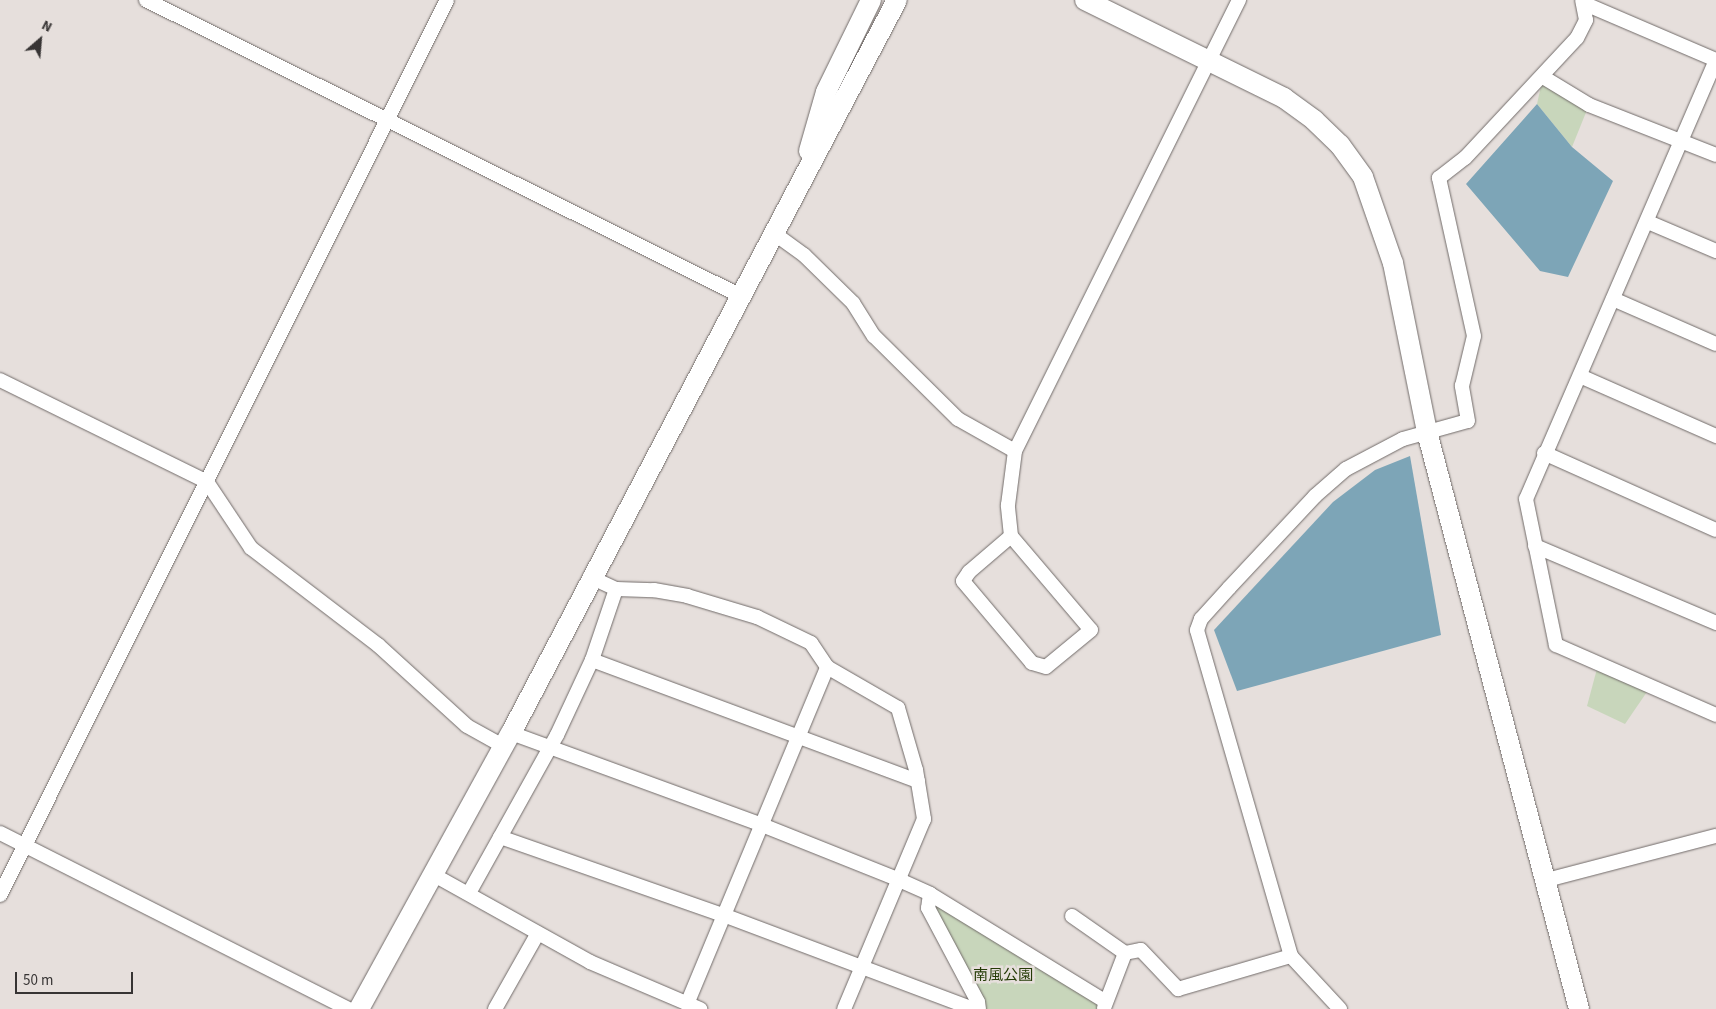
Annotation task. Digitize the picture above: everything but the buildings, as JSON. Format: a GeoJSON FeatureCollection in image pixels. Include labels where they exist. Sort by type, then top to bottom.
{"type":"FeatureCollection","features":[{"type":"Feature","properties":{"kind":"street"},"geometry":{"type":"LineString","coordinates":[[146,0],[386,122],[741,296]]}},
{"type":"Feature","properties":{"kind":"street"},"geometry":{"type":"LineString","coordinates":[[0,894],[446,0]]}},
{"type":"Feature","properties":{"kind":"street"},"geometry":{"type":"LineString","coordinates":[[779,228],[808,152],[826,92],[871,0]]}},
{"type":"Feature","properties":{"kind":"street"},"geometry":{"type":"LineString","coordinates":[[359,1009],[507,739],[590,577],[779,228],[897,0]]}},
{"type":"Feature","properties":{"kind":"street"},"geometry":{"type":"LineString","coordinates":[[1085,0],[1284,98],[1314,120],[1340,145],[1364,177],[1392,263],[1427,432],[1543,881],[1579,1009]]}},
{"type":"Feature","properties":{"kind":"street"},"geometry":{"type":"LineString","coordinates":[[1011,536],[969,572],[964,581],[1032,663],[1046,667],[1090,630],[1011,536],[1008,505],[1015,451],[1239,0]]}},
{"type":"Feature","properties":{"kind":"street"},"geometry":{"type":"LineString","coordinates":[[1340,1009],[1290,956],[1197,630],[1201,619],[1236,580],[1315,496],[1346,469],[1403,439],[1468,421],[1462,386],[1474,336],[1439,178],[1465,158],[1519,98],[1543,77],[1584,29],[1583,2],[1716,60],[1648,222],[1544,453],[1526,499],[1556,645],[1716,715]]}},
{"type":"Feature","properties":{"kind":"street"},"geometry":{"type":"LineString","coordinates":[[1543,77],[1589,104],[1716,155]]}},
{"type":"Feature","properties":{"kind":"street"},"geometry":{"type":"LineString","coordinates":[[1648,222],[1716,251]]}},
{"type":"Feature","properties":{"kind":"street"},"geometry":{"type":"LineString","coordinates":[[779,228],[853,303],[874,336],[958,419],[1015,451]]}},
{"type":"Feature","properties":{"kind":"street"},"geometry":{"type":"LineString","coordinates":[[1613,299],[1716,344]]}},
{"type":"Feature","properties":{"kind":"street"},"geometry":{"type":"LineString","coordinates":[[1580,376],[1716,436]]}},
{"type":"Feature","properties":{"kind":"street"},"geometry":{"type":"LineString","coordinates":[[0,380],[207,482],[251,548],[378,645],[466,726],[507,739],[558,749],[762,825],[897,879],[930,894],[1105,1005],[1125,953]]}},
{"type":"Feature","properties":{"kind":"street"},"geometry":{"type":"LineString","coordinates":[[1544,453],[1716,530]]}},
{"type":"Feature","properties":{"kind":"street"},"geometry":{"type":"LineString","coordinates":[[1535,546],[1716,623]]}},
{"type":"Feature","properties":{"kind":"street"},"geometry":{"type":"LineString","coordinates":[[590,577],[616,589],[654,590],[729,606],[811,643],[827,668],[898,708],[918,781],[924,819],[897,879],[844,1009]]}},
{"type":"Feature","properties":{"kind":"street"},"geometry":{"type":"LineString","coordinates":[[469,893],[548,748],[592,660],[616,589]]}},
{"type":"Feature","properties":{"kind":"street"},"geometry":{"type":"LineString","coordinates":[[592,660],[918,781]]}},
{"type":"Feature","properties":{"kind":"street"},"geometry":{"type":"LineString","coordinates":[[434,875],[590,962],[694,1006],[726,916],[827,668]]}},
{"type":"Feature","properties":{"kind":"street"},"geometry":{"type":"LineString","coordinates":[[0,833],[348,1009]]}},
{"type":"Feature","properties":{"kind":"street"},"geometry":{"type":"LineString","coordinates":[[1543,881],[1716,836]]}},
{"type":"Feature","properties":{"kind":"street"},"geometry":{"type":"LineString","coordinates":[[500,837],[726,916],[860,968],[974,1009]]}},
{"type":"Feature","properties":{"kind":"street"},"geometry":{"type":"LineString","coordinates":[[930,894],[928,908],[978,1002],[978,1009]]}},
{"type":"Feature","properties":{"kind":"street"},"geometry":{"type":"LineString","coordinates":[[1072,916],[1125,953],[1140,950],[1178,989],[1290,956]]}},
{"type":"Feature","properties":{"kind":"street"},"geometry":{"type":"LineString","coordinates":[[495,1009],[538,933]]}},
{"type":"Feature","properties":{"kind":"green space"},"geometry":{"type":"Polygon","coordinates":[[[1543,77],[1589,105],[1572,147],[1537,104],[1543,77]]]}},
{"type":"Feature","properties":{"kind":"green space"},"geometry":{"type":"Polygon","coordinates":[[[1598,665],[1651,686],[1625,724],[1587,706],[1598,665]]]}},
{"type":"Feature","properties":{"kind":"green space","name":"南風公園"},"geometry":{"type":"Polygon","coordinates":[[[930,894],[1025,951],[1103,1009],[979,1009],[928,908],[930,894]]]}},
{"type":"Feature","properties":{"kind":"water"},"geometry":{"type":"Polygon","coordinates":[[[1537,104],[1572,147],[1613,181],[1568,277],[1540,271],[1466,184],[1537,104]]]}},
{"type":"Feature","properties":{"kind":"water"},"geometry":{"type":"Polygon","coordinates":[[[1410,456],[1441,635],[1237,691],[1214,630],[1333,502],[1375,470],[1410,456]]]}}]}
